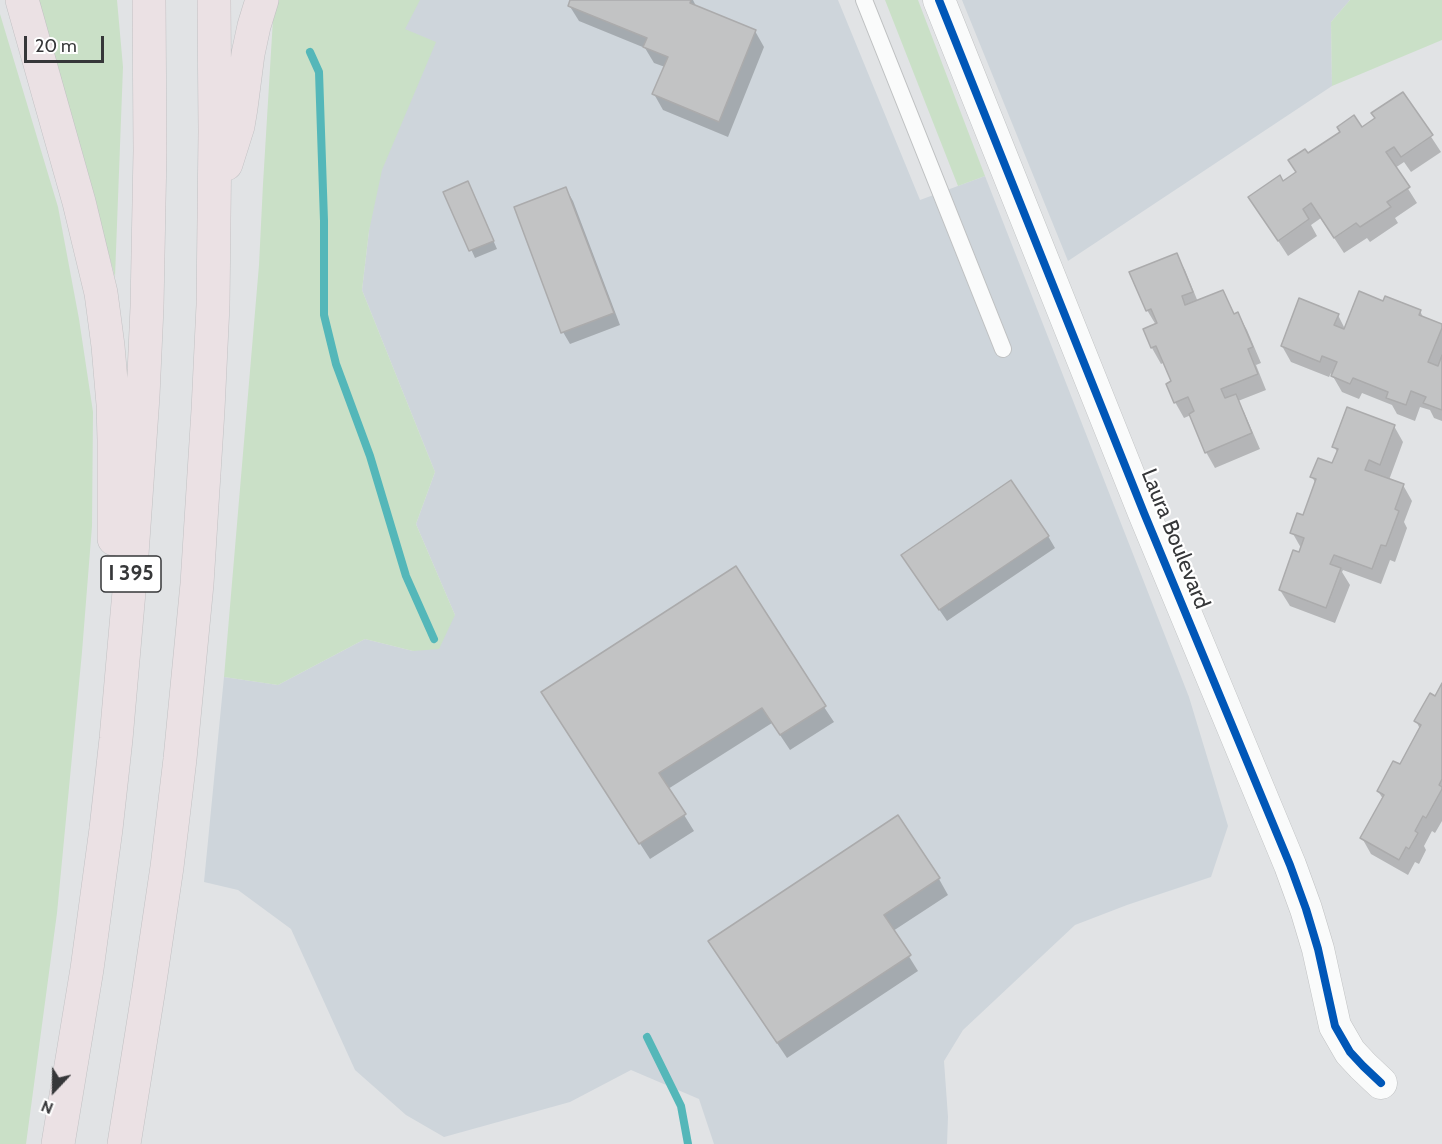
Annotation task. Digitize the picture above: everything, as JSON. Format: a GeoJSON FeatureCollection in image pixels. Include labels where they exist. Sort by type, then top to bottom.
{"type":"FeatureCollection","features":[{"type":"Feature","properties":{"kind":"highway"},"geometry":{"type":"LineString","coordinates":[[22,0],[79,202],[101,293],[113,404],[116,570],[119,600],[126,631]]}},
{"type":"Feature","properties":{"kind":"highway","name":"I 395"},"geometry":{"type":"LineString","coordinates":[[58,1144],[102,862],[126,631],[147,308],[150,152],[149,0]]}},
{"type":"Feature","properties":{"kind":"highway"},"geometry":{"type":"LineString","coordinates":[[124,1144],[159,927],[180,759],[197,584],[213,305],[214,0]]}},
{"type":"Feature","properties":{"kind":"highway"},"geometry":{"type":"LineString","coordinates":[[215,191],[235,138],[248,54],[262,0]]}},
{"type":"Feature","properties":{"kind":"street","name":"Laura Boulevard"},"geometry":{"type":"LineString","coordinates":[[939,0],[1144,513],[1290,865],[1318,949],[1335,1026],[1350,1052],[1382,1083]]}},
{"type":"Feature","properties":{"kind":"lane"},"geometry":{"type":"LineString","coordinates":[[864,0],[1003,349]]}},
{"type":"Feature","properties":{"kind":"shaded area"},"geometry":{"type":"Polygon","coordinates":[[[387,0],[838,0],[920,200],[985,176],[1189,697],[1228,826],[1211,877],[1075,925],[963,1030],[944,1061],[948,1117],[947,1144],[714,1144],[699,1099],[631,1070],[570,1102],[444,1137],[406,1115],[355,1070],[291,929],[238,890],[204,882],[224,677],[278,685],[365,639],[413,651],[455,615],[416,524],[435,472],[362,290],[369,231],[387,0]]]}},
{"type":"Feature","properties":{"kind":"shaded area"},"geometry":{"type":"Polygon","coordinates":[[[962,0],[1350,0],[1331,22],[1332,86],[1068,261],[962,0]]]}},
{"type":"Feature","properties":{"kind":"green space"},"geometry":{"type":"Polygon","coordinates":[[[38,0],[117,0],[123,67],[115,277],[38,0]]]}},
{"type":"Feature","properties":{"kind":"green space"},"geometry":{"type":"Polygon","coordinates":[[[278,0],[420,0],[405,29],[436,42],[382,170],[369,231],[362,290],[435,472],[416,524],[455,615],[439,649],[413,651],[365,639],[278,685],[224,677],[259,265],[273,19],[278,0]]]}},
{"type":"Feature","properties":{"kind":"green space"},"geometry":{"type":"Polygon","coordinates":[[[885,0],[918,0],[985,176],[958,186],[885,0]]]}},
{"type":"Feature","properties":{"kind":"green space"},"geometry":{"type":"Polygon","coordinates":[[[1350,0],[1442,0],[1442,40],[1332,86],[1331,22],[1350,0]]]}},
{"type":"Feature","properties":{"kind":"green space"},"geometry":{"type":"Polygon","coordinates":[[[0,14],[58,207],[79,319],[93,412],[92,526],[82,652],[57,913],[26,1144],[0,1144],[0,14]]]}},
{"type":"Feature","properties":{"kind":"building"},"geometry":{"type":"Polygon","coordinates":[[[570,0],[691,0],[690,3],[756,30],[719,122],[652,94],[668,57],[643,47],[647,38],[568,6],[570,0]]]}},
{"type":"Feature","properties":{"kind":"building"},"geometry":{"type":"Polygon","coordinates":[[[1403,92],[1433,135],[1401,157],[1394,147],[1386,152],[1410,187],[1387,202],[1391,207],[1360,227],[1356,223],[1334,238],[1311,203],[1303,209],[1309,219],[1278,241],[1248,197],[1280,175],[1283,181],[1296,172],[1288,160],[1305,149],[1308,153],[1340,132],[1337,127],[1354,115],[1362,127],[1375,118],[1371,113],[1403,92]]]}},
{"type":"Feature","properties":{"kind":"building"},"geometry":{"type":"Polygon","coordinates":[[[468,181],[494,241],[469,251],[443,192],[468,181]]]}},
{"type":"Feature","properties":{"kind":"building"},"geometry":{"type":"Polygon","coordinates":[[[566,187],[614,313],[561,333],[514,207],[566,187]]]}},
{"type":"Feature","properties":{"kind":"building"},"geometry":{"type":"Polygon","coordinates":[[[1177,253],[1193,292],[1182,296],[1185,305],[1223,290],[1234,314],[1238,312],[1253,347],[1248,349],[1258,374],[1221,389],[1225,398],[1236,394],[1252,433],[1205,453],[1189,414],[1194,411],[1188,397],[1174,403],[1166,384],[1171,381],[1156,346],[1151,348],[1143,329],[1157,323],[1151,309],[1146,311],[1129,272],[1177,253]]]}},
{"type":"Feature","properties":{"kind":"building"},"geometry":{"type":"Polygon","coordinates":[[[1359,291],[1383,301],[1385,296],[1421,310],[1419,315],[1442,324],[1428,362],[1438,366],[1442,355],[1442,410],[1423,403],[1426,397],[1411,391],[1406,405],[1386,398],[1388,392],[1353,378],[1350,384],[1331,376],[1337,362],[1322,356],[1320,362],[1281,346],[1299,298],[1339,314],[1334,325],[1344,329],[1359,291]]]}},
{"type":"Feature","properties":{"kind":"building"},"geometry":{"type":"Polygon","coordinates":[[[1347,407],[1395,425],[1380,465],[1369,460],[1365,470],[1404,484],[1395,509],[1399,511],[1386,546],[1381,545],[1372,569],[1334,555],[1330,564],[1341,568],[1326,608],[1279,590],[1293,550],[1299,552],[1304,538],[1290,533],[1297,513],[1303,515],[1316,479],[1310,477],[1318,458],[1332,463],[1338,449],[1332,447],[1347,407]]]}},
{"type":"Feature","properties":{"kind":"building"},"geometry":{"type":"Polygon","coordinates":[[[1011,480],[1049,536],[939,610],[901,555],[1011,480]]]}},
{"type":"Feature","properties":{"kind":"building"},"geometry":{"type":"Polygon","coordinates":[[[736,566],[826,706],[780,735],[762,708],[659,773],[686,814],[639,844],[541,692],[736,566]]]}},
{"type":"Feature","properties":{"kind":"building"},"geometry":{"type":"Polygon","coordinates":[[[1442,683],[1442,779],[1439,785],[1442,789],[1426,818],[1423,816],[1415,831],[1418,833],[1409,849],[1406,847],[1399,860],[1360,838],[1384,795],[1377,791],[1393,761],[1400,764],[1421,725],[1414,721],[1430,693],[1435,696],[1442,683]]]}},
{"type":"Feature","properties":{"kind":"building"},"geometry":{"type":"Polygon","coordinates":[[[898,815],[940,878],[884,915],[911,955],[777,1043],[708,941],[898,815]]]}},
{"type":"Feature","properties":{"kind":"waterway"},"geometry":{"type":"LineString","coordinates":[[310,52],[319,72],[324,221],[324,315],[336,364],[370,456],[406,576],[434,639]]}},
{"type":"Feature","properties":{"kind":"waterway"},"geometry":{"type":"LineString","coordinates":[[647,1037],[681,1106],[688,1144]]}},
{"type":"Feature","properties":{"kind":"cycle path"},"geometry":{"type":"LineString","coordinates":[[939,0],[1144,513],[1290,865],[1318,949],[1335,1026],[1350,1052],[1381,1083]]}}]}
